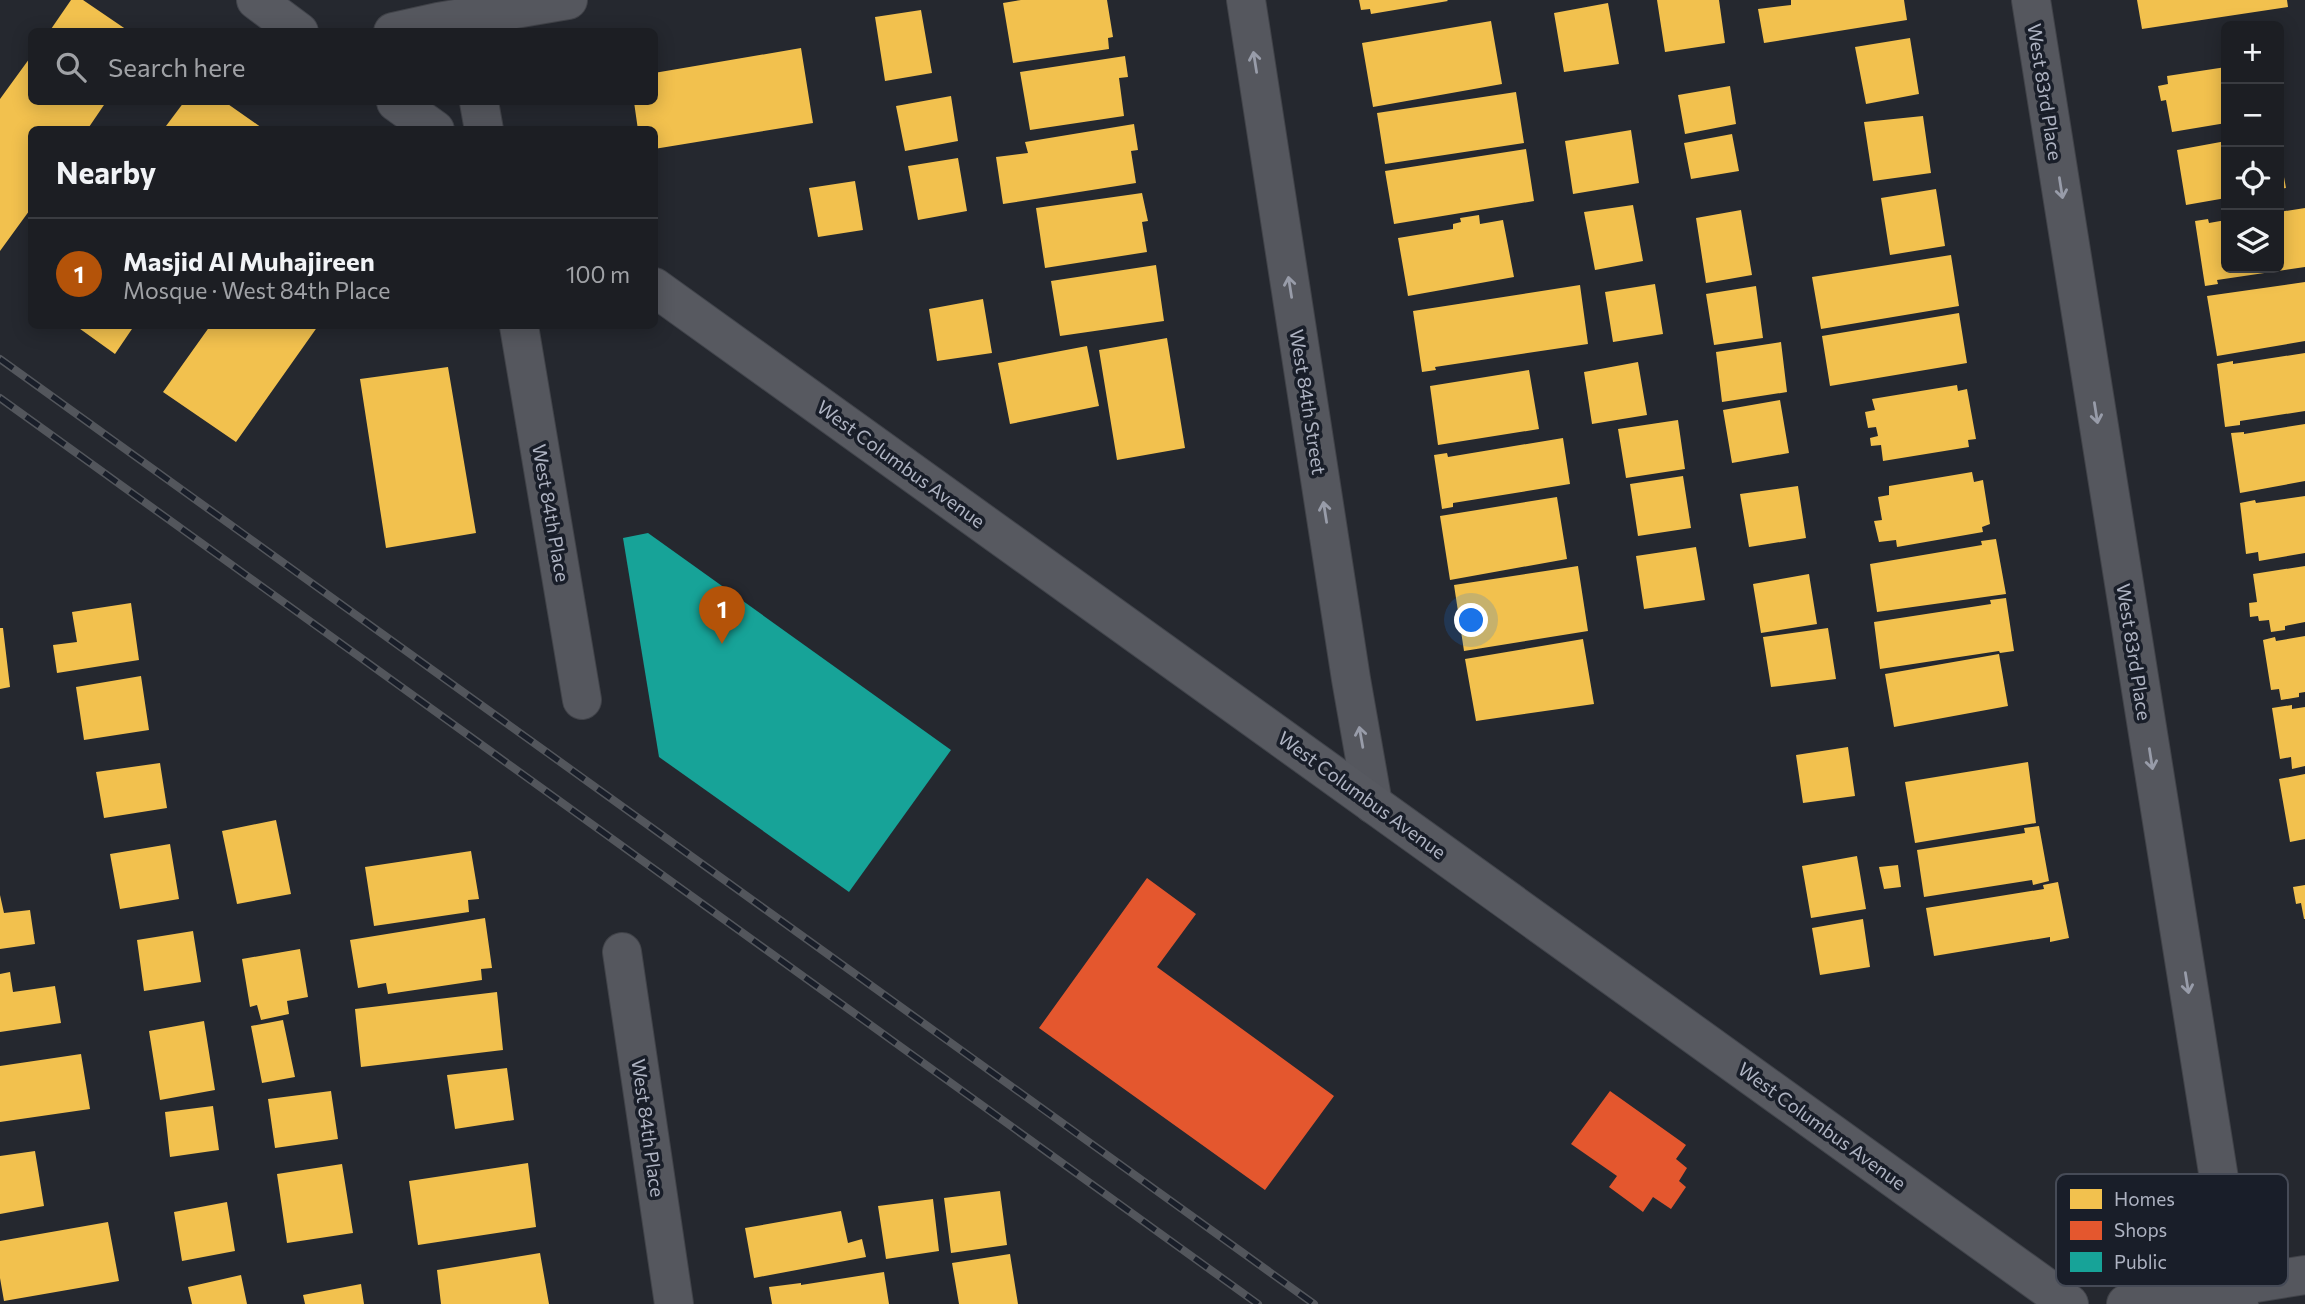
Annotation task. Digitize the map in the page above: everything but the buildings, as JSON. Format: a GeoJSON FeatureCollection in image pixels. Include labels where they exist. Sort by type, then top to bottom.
{"type":"FeatureCollection","features":[{"type":"Feature","properties":{"kind":"main road"},"geometry":{"type":"LineString","coordinates":[[256,0],[294,28]]}},
{"type":"Feature","properties":{"kind":"main road"},"geometry":{"type":"LineString","coordinates":[[400,105],[429,126]]}},
{"type":"Feature","properties":{"kind":"main road","name":"West Columbus Avenue"},"geometry":{"type":"LineString","coordinates":[[658,290],[2069,1304]]}},
{"type":"Feature","properties":{"kind":"street"},"geometry":{"type":"LineString","coordinates":[[411,28],[466,16],[568,0]]}},
{"type":"Feature","properties":{"kind":"street","name":"West 84th Street"},"geometry":{"type":"LineString","coordinates":[[1246,0],[1351,679],[1373,804]]}},
{"type":"Feature","properties":{"kind":"street","name":"West 83rd Place"},"geometry":{"type":"LineString","coordinates":[[2031,0],[2218,1174]]}},
{"type":"Feature","properties":{"kind":"street"},"geometry":{"type":"LineString","coordinates":[[480,105],[483,126]]}},
{"type":"Feature","properties":{"kind":"street","name":"West 84th Place"},"geometry":{"type":"LineString","coordinates":[[520,329],[582,700]]}},
{"type":"Feature","properties":{"kind":"street","name":"West 84th Place"},"geometry":{"type":"LineString","coordinates":[[622,952],[674,1304]]}},
{"type":"Feature","properties":{"kind":"street"},"geometry":{"type":"LineString","coordinates":[[2288,1280],[2305,1275]]}},
{"type":"Feature","properties":{"kind":"street"},"geometry":{"type":"LineString","coordinates":[[2126,1304],[2237,1295],[2268,1286]]}},
{"type":"Feature","properties":{"kind":"railway"},"geometry":{"type":"LineString","coordinates":[[0,359],[1314,1304]]}},
{"type":"Feature","properties":{"kind":"railway"},"geometry":{"type":"LineString","coordinates":[[0,398],[1258,1304]]}},
{"type":"Feature","properties":{"kind":"place","name":"Masjid Al Muhajireen"},"geometry":{"type":"Point","coordinates":[722,644]}}]}
